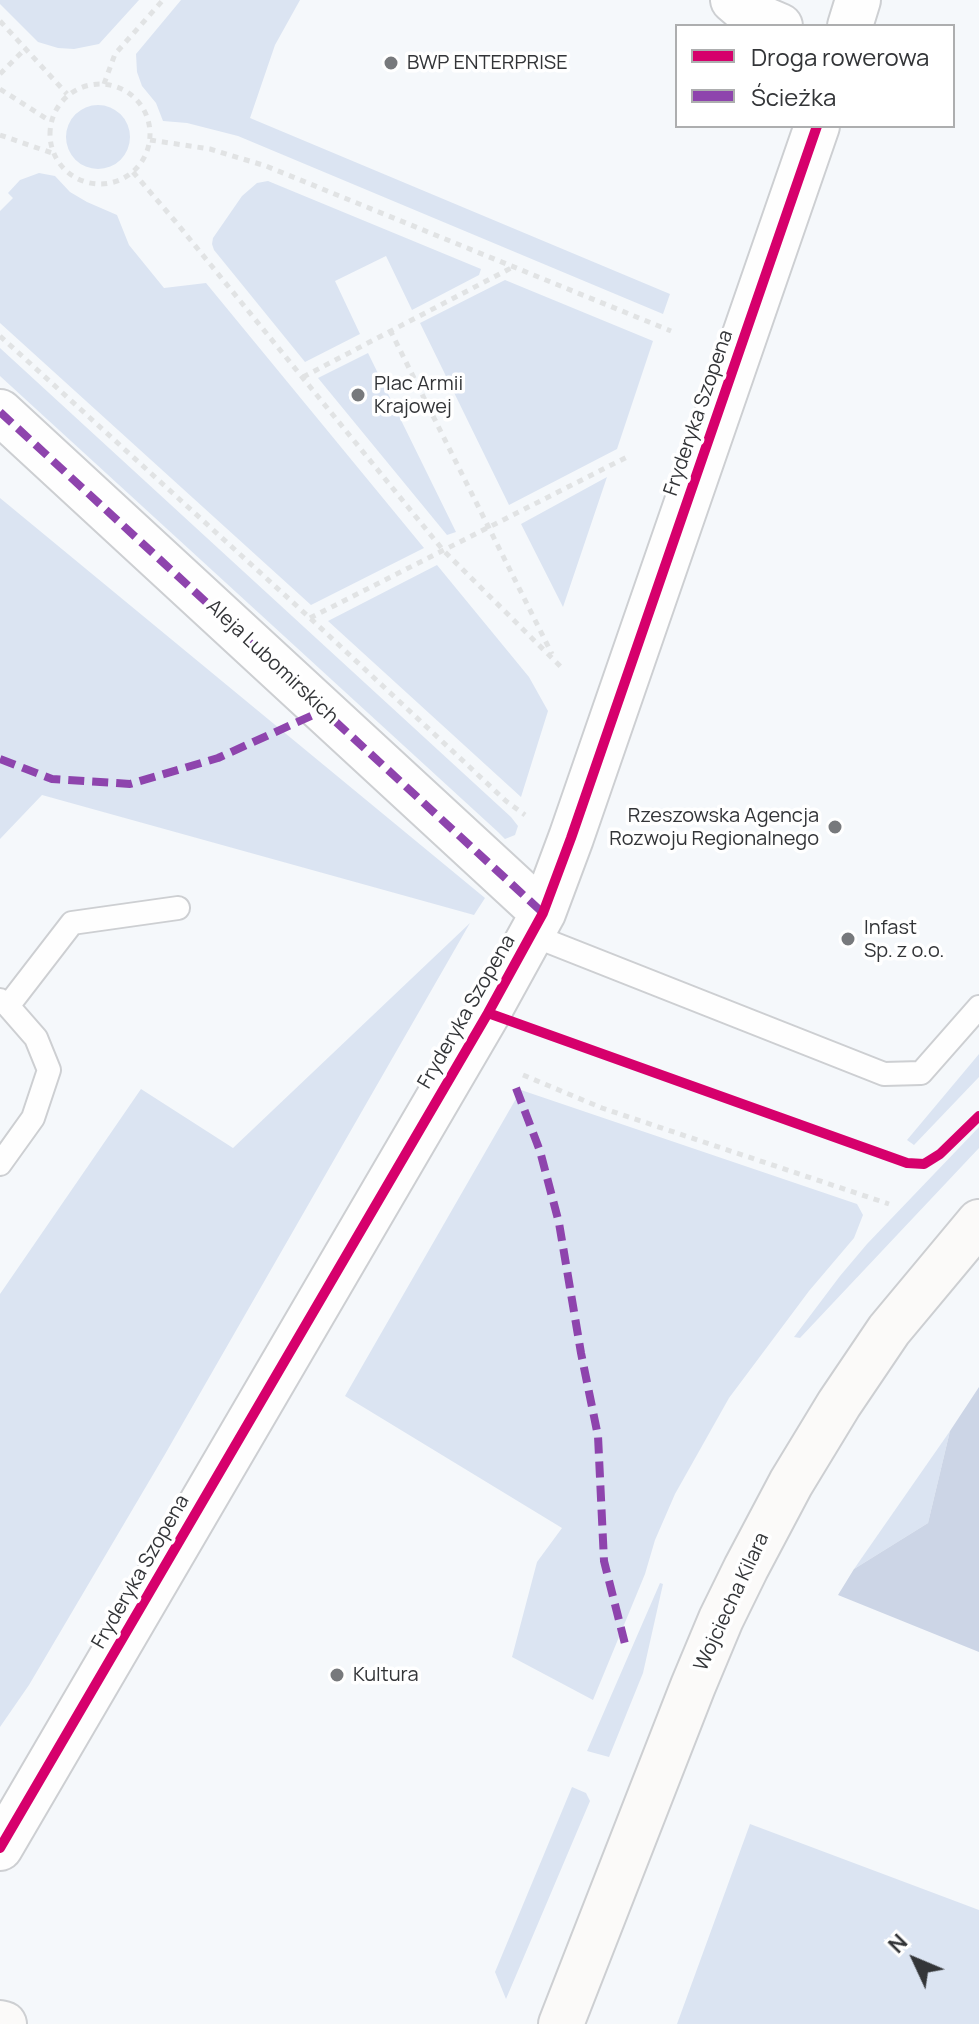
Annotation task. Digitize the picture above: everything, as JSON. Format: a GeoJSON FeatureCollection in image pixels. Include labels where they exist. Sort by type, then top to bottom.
{"type":"FeatureCollection","features":[{"type":"Feature","properties":{"kind":"main road","name":"Wojciecha Kilara"},"geometry":{"type":"LineString","coordinates":[[561,2024],[693,1686],[746,1568],[791,1483],[839,1404],[889,1330],[979,1222]]}},
{"type":"Feature","properties":{"kind":"street"},"geometry":{"type":"LineString","coordinates":[[733,0],[747,12],[775,24]]}},
{"type":"Feature","properties":{"kind":"street"},"geometry":{"type":"LineString","coordinates":[[851,24],[858,0]]}},
{"type":"Feature","properties":{"kind":"street","name":"Fryderyka Szopena"},"geometry":{"type":"LineString","coordinates":[[0,1848],[537,924],[576,825],[816,128]]}},
{"type":"Feature","properties":{"kind":"street","name":"Aleja Lubomirskich"},"geometry":{"type":"LineString","coordinates":[[0,412],[537,924]]}},
{"type":"Feature","properties":{"kind":"lane"},"geometry":{"type":"LineString","coordinates":[[0,1164],[33,1118],[49,1070],[36,1038],[4,1003],[72,923],[178,908]]}},
{"type":"Feature","properties":{"kind":"lane"},"geometry":{"type":"LineString","coordinates":[[537,924],[884,1074],[921,1073],[979,1007]]}},
{"type":"Feature","properties":{"kind":"path"},"geometry":{"type":"LineString","coordinates":[[104,84],[115,54],[163,0]]}},
{"type":"Feature","properties":{"kind":"path"},"geometry":{"type":"LineString","coordinates":[[0,21],[67,94]]}},
{"type":"Feature","properties":{"kind":"path"},"geometry":{"type":"LineString","coordinates":[[0,74],[25,49]]}},
{"type":"Feature","properties":{"kind":"path"},"geometry":{"type":"LineString","coordinates":[[104,84],[117,86],[139,102],[150,127],[150,140],[142,163],[133,172],[119,181],[104,185],[73,178],[52,153],[49,137],[50,121],[67,94],[85,86],[104,84]]}},
{"type":"Feature","properties":{"kind":"path"},"geometry":{"type":"LineString","coordinates":[[0,89],[50,121]]}},
{"type":"Feature","properties":{"kind":"path"},"geometry":{"type":"LineString","coordinates":[[0,135],[52,153]]}},
{"type":"Feature","properties":{"kind":"path"},"geometry":{"type":"LineString","coordinates":[[150,140],[210,149],[266,166],[671,331]]}},
{"type":"Feature","properties":{"kind":"path"},"geometry":{"type":"LineString","coordinates":[[133,172],[443,550],[562,668]]}},
{"type":"Feature","properties":{"kind":"path"},"geometry":{"type":"LineString","coordinates":[[303,377],[512,267]]}},
{"type":"Feature","properties":{"kind":"path"},"geometry":{"type":"LineString","coordinates":[[390,330],[555,660]]}},
{"type":"Feature","properties":{"kind":"path"},"geometry":{"type":"LineString","coordinates":[[0,336],[530,820]]}},
{"type":"Feature","properties":{"kind":"path"},"geometry":{"type":"LineString","coordinates":[[310,618],[627,457]]}},
{"type":"Feature","properties":{"kind":"path"},"geometry":{"type":"LineString","coordinates":[[523,1075],[602,1108],[889,1204]]}},
{"type":"Feature","properties":{"kind":"shaded area"},"geometry":{"type":"Polygon","coordinates":[[[0,0],[139,0],[99,44],[74,49],[38,42],[0,4],[0,0]]]}},
{"type":"Feature","properties":{"kind":"shaded area"},"geometry":{"type":"Polygon","coordinates":[[[181,0],[300,0],[275,45],[250,118],[670,294],[663,314],[238,136],[187,123],[163,121],[156,103],[142,86],[136,54],[181,0]]]}},
{"type":"Feature","properties":{"kind":"shaded area"},"geometry":{"type":"Polygon","coordinates":[[[98,105],[116,111],[124,119],[130,137],[124,155],[116,163],[98,169],[80,163],[72,155],[66,137],[72,119],[80,111],[98,105]]]}},
{"type":"Feature","properties":{"kind":"shaded area"},"geometry":{"type":"Polygon","coordinates":[[[39,173],[55,176],[70,192],[117,215],[129,245],[164,288],[206,283],[424,548],[311,605],[0,323],[0,211],[13,198],[8,193],[20,180],[39,173]]]}},
{"type":"Feature","properties":{"kind":"shaded area"},"geometry":{"type":"Polygon","coordinates":[[[268,181],[481,269],[479,275],[412,310],[386,256],[335,281],[360,334],[305,362],[212,244],[242,196],[257,183],[268,181]]]}},
{"type":"Feature","properties":{"kind":"shaded area"},"geometry":{"type":"Polygon","coordinates":[[[505,280],[653,341],[617,449],[509,505],[420,323],[505,280]]]}},
{"type":"Feature","properties":{"kind":"shaded area"},"geometry":{"type":"Polygon","coordinates":[[[0,348],[511,817],[518,826],[515,835],[505,839],[0,376],[0,348]]]}},
{"type":"Feature","properties":{"kind":"shaded area"},"geometry":{"type":"Polygon","coordinates":[[[368,353],[456,532],[447,535],[318,378],[368,353]]]}},
{"type":"Feature","properties":{"kind":"shaded area"},"geometry":{"type":"Polygon","coordinates":[[[607,477],[563,607],[521,524],[607,477]]]}},
{"type":"Feature","properties":{"kind":"shaded area"},"geometry":{"type":"Polygon","coordinates":[[[0,498],[485,898],[474,915],[42,795],[0,839],[0,498]]]}},
{"type":"Feature","properties":{"kind":"shaded area"},"geometry":{"type":"Polygon","coordinates":[[[437,565],[529,677],[548,711],[521,797],[328,621],[437,565]]]}},
{"type":"Feature","properties":{"kind":"shaded area"},"geometry":{"type":"Polygon","coordinates":[[[470,923],[164,1456],[29,1685],[0,1727],[0,1294],[141,1089],[233,1148],[470,923]]]}},
{"type":"Feature","properties":{"kind":"shaded area"},"geometry":{"type":"Polygon","coordinates":[[[979,1054],[979,1077],[914,1145],[907,1140],[979,1054]]]}},
{"type":"Feature","properties":{"kind":"shaded area"},"geometry":{"type":"Polygon","coordinates":[[[521,1090],[857,1204],[863,1215],[854,1238],[809,1291],[729,1398],[675,1494],[593,1700],[512,1657],[537,1562],[562,1528],[345,1396],[521,1090]]]}},
{"type":"Feature","properties":{"kind":"shaded area"},"geometry":{"type":"Polygon","coordinates":[[[979,1127],[979,1148],[800,1338],[794,1337],[867,1244],[979,1127]]]}},
{"type":"Feature","properties":{"kind":"shaded area"},"geometry":{"type":"Polygon","coordinates":[[[979,1387],[979,1652],[838,1595],[854,1569],[928,1523],[950,1431],[979,1387]]]}},
{"type":"Feature","properties":{"kind":"shaded area"},"geometry":{"type":"Polygon","coordinates":[[[950,1431],[928,1523],[854,1569],[950,1431]]]}},
{"type":"Feature","properties":{"kind":"shaded area"},"geometry":{"type":"Polygon","coordinates":[[[660,1583],[663,1584],[643,1673],[609,1757],[587,1751],[660,1583]]]}},
{"type":"Feature","properties":{"kind":"shaded area"},"geometry":{"type":"Polygon","coordinates":[[[572,1787],[586,1793],[590,1801],[506,1999],[495,1972],[572,1787]]]}},
{"type":"Feature","properties":{"kind":"shaded area"},"geometry":{"type":"Polygon","coordinates":[[[750,1824],[979,1910],[979,2024],[677,2024],[750,1824]]]}},
{"type":"Feature","properties":{"kind":"marked path"},"geometry":{"type":"LineString","coordinates":[[0,412],[543,913]]}},
{"type":"Feature","properties":{"kind":"marked path"},"geometry":{"type":"LineString","coordinates":[[0,759],[52,779],[130,784],[218,758],[324,710]]}},
{"type":"Feature","properties":{"kind":"marked path"},"geometry":{"type":"LineString","coordinates":[[516,1088],[540,1151],[559,1223],[598,1436],[604,1561],[625,1644]]}},
{"type":"Feature","properties":{"kind":"cycle path"},"geometry":{"type":"LineString","coordinates":[[0,1848],[488,1013],[543,913],[816,128]]}},
{"type":"Feature","properties":{"kind":"cycle path"},"geometry":{"type":"LineString","coordinates":[[488,1013],[907,1163],[924,1164],[940,1154],[979,1116]]}},
{"type":"Feature","properties":{"kind":"place","name":"BWP ENTERPRISE"},"geometry":{"type":"Point","coordinates":[391,63]}},
{"type":"Feature","properties":{"kind":"place","name":"Plac Armii Krajowej"},"geometry":{"type":"Point","coordinates":[358,395]}},
{"type":"Feature","properties":{"kind":"place","name":"Rzeszowska Agencja Rozwoju Regionalnego"},"geometry":{"type":"Point","coordinates":[835,827]}},
{"type":"Feature","properties":{"kind":"place","name":"Infast Sp. z o.o."},"geometry":{"type":"Point","coordinates":[848,939]}},
{"type":"Feature","properties":{"kind":"place","name":"Kultura"},"geometry":{"type":"Point","coordinates":[337,1675]}}]}
